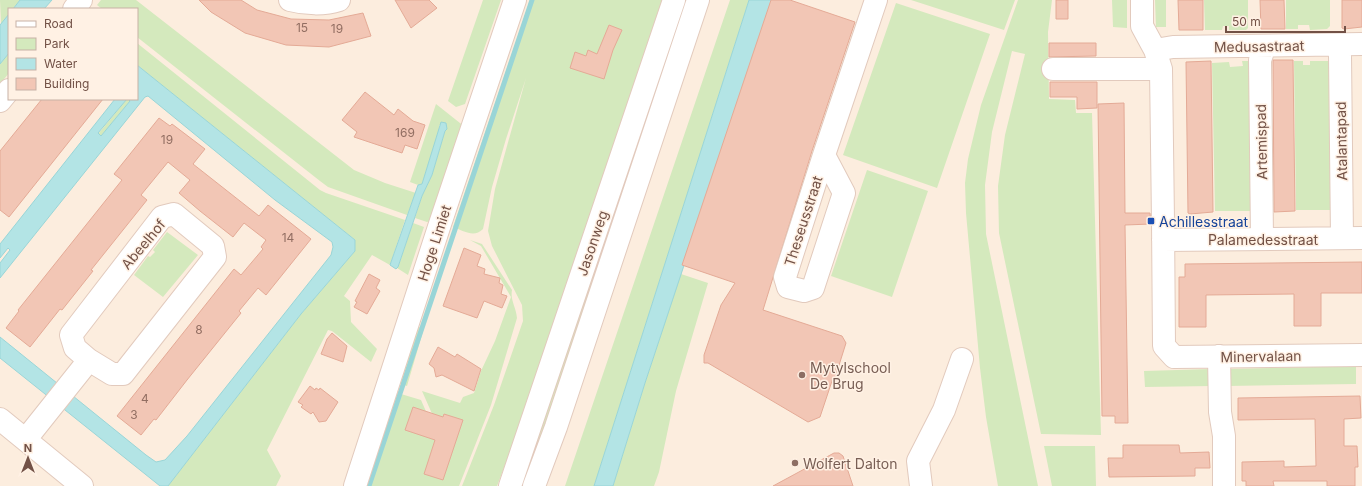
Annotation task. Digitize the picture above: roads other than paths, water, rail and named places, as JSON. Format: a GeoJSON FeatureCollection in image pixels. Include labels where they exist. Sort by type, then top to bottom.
{"type":"FeatureCollection","features":[{"type":"Feature","properties":{"kind":"street"},"geometry":{"type":"LineString","coordinates":[[75,8],[81,0]]}},
{"type":"Feature","properties":{"kind":"street"},"geometry":{"type":"LineString","coordinates":[[290,0],[302,4],[332,2],[339,0]]}},
{"type":"Feature","properties":{"kind":"street","name":"Hoge Limiet"},"geometry":{"type":"LineString","coordinates":[[355,486],[439,227],[515,0]]}},
{"type":"Feature","properties":{"kind":"street","name":"Jasonweg"},"geometry":{"type":"LineString","coordinates":[[510,486],[674,0]]}},
{"type":"Feature","properties":{"kind":"street","name":"Jasonweg"},"geometry":{"type":"LineString","coordinates":[[534,486],[556,427],[698,0]]}},
{"type":"Feature","properties":{"kind":"street","name":"Theseusstraat"},"geometry":{"type":"LineString","coordinates":[[824,155],[844,193],[813,288],[804,292],[788,287],[785,277],[824,155],[876,0]]}},
{"type":"Feature","properties":{"kind":"street"},"geometry":{"type":"LineString","coordinates":[[1142,0],[1142,26],[1158,59],[1163,240]]}},
{"type":"Feature","properties":{"kind":"street","name":"Medusastraat"},"geometry":{"type":"LineString","coordinates":[[1053,69],[1158,59],[1173,47],[1362,44]]}},
{"type":"Feature","properties":{"kind":"street","name":"Atalantapad"},"geometry":{"type":"LineString","coordinates":[[1336,45],[1340,55],[1352,238]]}},
{"type":"Feature","properties":{"kind":"street","name":"Artemispad"},"geometry":{"type":"LineString","coordinates":[[1262,239],[1260,60],[1265,46]]}},
{"type":"Feature","properties":{"kind":"street"},"geometry":{"type":"LineString","coordinates":[[0,101],[8,91]]}},
{"type":"Feature","properties":{"kind":"street","name":"Abeelhof"},"geometry":{"type":"LineString","coordinates":[[174,214],[213,246],[215,257],[123,374],[112,374],[89,360],[75,348],[71,335],[162,217],[174,214]]}},
{"type":"Feature","properties":{"kind":"street","name":"Palamedesstraat"},"geometry":{"type":"LineString","coordinates":[[1163,240],[1352,238]]}},
{"type":"Feature","properties":{"kind":"street","name":"Minervalaan"},"geometry":{"type":"LineString","coordinates":[[1163,240],[1164,346],[1174,357],[1362,355]]}},
{"type":"Feature","properties":{"kind":"street"},"geometry":{"type":"LineString","coordinates":[[1219,356],[1220,412],[1224,436],[1224,486]]}},
{"type":"Feature","properties":{"kind":"street"},"geometry":{"type":"LineString","coordinates":[[921,486],[918,461],[944,410],[962,359]]}},
{"type":"Feature","properties":{"kind":"street"},"geometry":{"type":"LineString","coordinates":[[80,485],[9,431],[53,406],[89,360]]}},
{"type":"Feature","properties":{"kind":"water"},"geometry":{"type":"Polygon","coordinates":[[[20,0],[52,0],[45,8],[14,8],[20,0]]]}},
{"type":"Feature","properties":{"kind":"water"},"geometry":{"type":"Polygon","coordinates":[[[749,0],[772,0],[645,383],[613,486],[594,486],[749,0]]]}},
{"type":"Feature","properties":{"kind":"water"},"geometry":{"type":"Polygon","coordinates":[[[8,15],[8,54],[0,64],[0,25],[8,15]]]}},
{"type":"Feature","properties":{"kind":"water"},"geometry":{"type":"Polygon","coordinates":[[[138,66],[355,240],[355,251],[301,314],[168,486],[160,486],[0,358],[0,337],[146,455],[156,462],[165,460],[187,436],[331,255],[333,247],[332,242],[275,200],[148,96],[145,97],[0,278],[0,263],[10,250],[8,248],[0,258],[0,244],[114,100],[126,100],[98,133],[101,136],[130,101],[129,100],[138,100],[138,66]]]}},
{"type":"Feature","properties":{"kind":"water"},"geometry":{"type":"Polygon","coordinates":[[[441,122],[446,123],[447,129],[445,131],[432,175],[422,196],[398,267],[396,269],[390,265],[418,185],[422,184],[441,122]]]}},
{"type":"Feature","properties":{"kind":"waterway"},"geometry":{"type":"LineString","coordinates":[[369,486],[532,0]]}},
{"type":"Feature","properties":{"kind":"place","name":"Achillesstraat"},"geometry":{"type":"Point","coordinates":[1151,221]}},
{"type":"Feature","properties":{"kind":"place","name":"Mytylschool De Brug"},"geometry":{"type":"Point","coordinates":[802,375]}},
{"type":"Feature","properties":{"kind":"place","name":"Wolfert Dalton"},"geometry":{"type":"Point","coordinates":[795,463]}}]}
